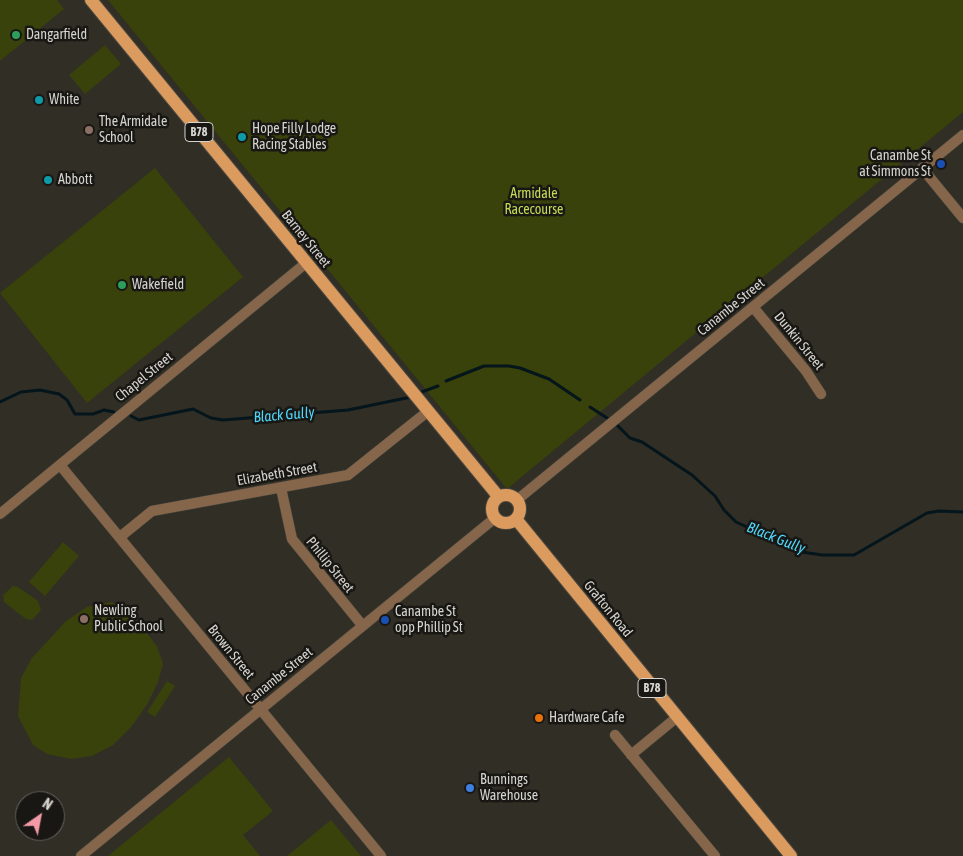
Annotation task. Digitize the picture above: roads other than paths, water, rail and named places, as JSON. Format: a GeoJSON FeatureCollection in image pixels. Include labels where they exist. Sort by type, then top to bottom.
{"type":"FeatureCollection","features":[{"type":"Feature","properties":{"kind":"main road","name":"Barney Street"},"geometry":{"type":"LineString","coordinates":[[91,0],[416,399],[498,496]]}},
{"type":"Feature","properties":{"kind":"main road"},"geometry":{"type":"LineString","coordinates":[[508,495],[517,500],[520,510],[516,519],[505,523],[495,518],[491,507],[498,496],[508,495]]}},
{"type":"Feature","properties":{"kind":"main road","name":"Grafton Road"},"geometry":{"type":"LineString","coordinates":[[516,519],[676,718],[791,856]]}},
{"type":"Feature","properties":{"kind":"street","name":"Canambe Street"},"geometry":{"type":"LineString","coordinates":[[517,500],[963,135]]}},
{"type":"Feature","properties":{"kind":"street"},"geometry":{"type":"LineString","coordinates":[[922,168],[963,218]]}},
{"type":"Feature","properties":{"kind":"street","name":"Chapel Street"},"geometry":{"type":"LineString","coordinates":[[0,514],[306,263]]}},
{"type":"Feature","properties":{"kind":"street","name":"Dunkin Street"},"geometry":{"type":"LineString","coordinates":[[753,307],[806,371],[821,394]]}},
{"type":"Feature","properties":{"kind":"street","name":"Elizabeth Street"},"geometry":{"type":"LineString","coordinates":[[120,537],[152,511],[348,475],[427,412]]}},
{"type":"Feature","properties":{"kind":"street","name":"Brown Street"},"geometry":{"type":"LineString","coordinates":[[60,465],[381,856]]}},
{"type":"Feature","properties":{"kind":"street","name":"Phillip Street"},"geometry":{"type":"LineString","coordinates":[[281,488],[292,539],[362,626]]}},
{"type":"Feature","properties":{"kind":"street","name":"Canambe Street"},"geometry":{"type":"LineString","coordinates":[[81,856],[495,518]]}},
{"type":"Feature","properties":{"kind":"street"},"geometry":{"type":"LineString","coordinates":[[631,755],[676,718]]}},
{"type":"Feature","properties":{"kind":"street"},"geometry":{"type":"LineString","coordinates":[[615,735],[715,856]]}},
{"type":"Feature","properties":{"kind":"waterway","name":"Black Gully"},"geometry":{"type":"LineString","coordinates":[[446,381],[484,366],[509,366],[549,379],[580,400]]}},
{"type":"Feature","properties":{"kind":"waterway","name":"Black Gully"},"geometry":{"type":"LineString","coordinates":[[419,393],[438,386]]}},
{"type":"Feature","properties":{"kind":"waterway","name":"Black Gully"},"geometry":{"type":"LineString","coordinates":[[0,402],[21,392],[40,390],[59,394],[67,400],[75,414],[93,414],[104,410],[114,412]]}},
{"type":"Feature","properties":{"kind":"waterway","name":"Black Gully"},"geometry":{"type":"LineString","coordinates":[[131,416],[139,420],[193,409],[211,418],[223,420],[348,410],[411,397]]}},
{"type":"Feature","properties":{"kind":"waterway","name":"Black Gully"},"geometry":{"type":"LineString","coordinates":[[590,407],[610,420]]}},
{"type":"Feature","properties":{"kind":"waterway","name":"Black Gully"},"geometry":{"type":"LineString","coordinates":[[615,423],[630,438],[642,442],[692,475],[715,496],[724,510],[736,522],[802,552],[822,555],[854,555],[927,513],[939,511],[963,512]]}},
{"type":"Feature","properties":{"kind":"place","name":"Dangarfield"},"geometry":{"type":"Point","coordinates":[16,35]}},
{"type":"Feature","properties":{"kind":"place","name":"White"},"geometry":{"type":"Point","coordinates":[39,100]}},
{"type":"Feature","properties":{"kind":"place","name":"The Armidale School"},"geometry":{"type":"Point","coordinates":[89,130]}},
{"type":"Feature","properties":{"kind":"place","name":"Hope Filly Lodge Racing Stables"},"geometry":{"type":"Point","coordinates":[242,137]}},
{"type":"Feature","properties":{"kind":"place","name":"Canambe St at Simmons St"},"geometry":{"type":"Point","coordinates":[941,164]}},
{"type":"Feature","properties":{"kind":"place","name":"Abbott"},"geometry":{"type":"Point","coordinates":[48,180]}},
{"type":"Feature","properties":{"kind":"place","name":"Wakefield"},"geometry":{"type":"Point","coordinates":[122,285]}},
{"type":"Feature","properties":{"kind":"place","name":"Newling Public School"},"geometry":{"type":"Point","coordinates":[84,619]}},
{"type":"Feature","properties":{"kind":"place","name":"Canambe St opp Phillip St"},"geometry":{"type":"Point","coordinates":[385,620]}},
{"type":"Feature","properties":{"kind":"place","name":"Hardware Cafe"},"geometry":{"type":"Point","coordinates":[539,718]}},
{"type":"Feature","properties":{"kind":"place","name":"Bunnings Warehouse"},"geometry":{"type":"Point","coordinates":[470,788]}},
{"type":"Feature","properties":{"kind":"park label","name":"Armidale Racecourse"},"geometry":{"type":"Point","coordinates":[534,202]}}]}
